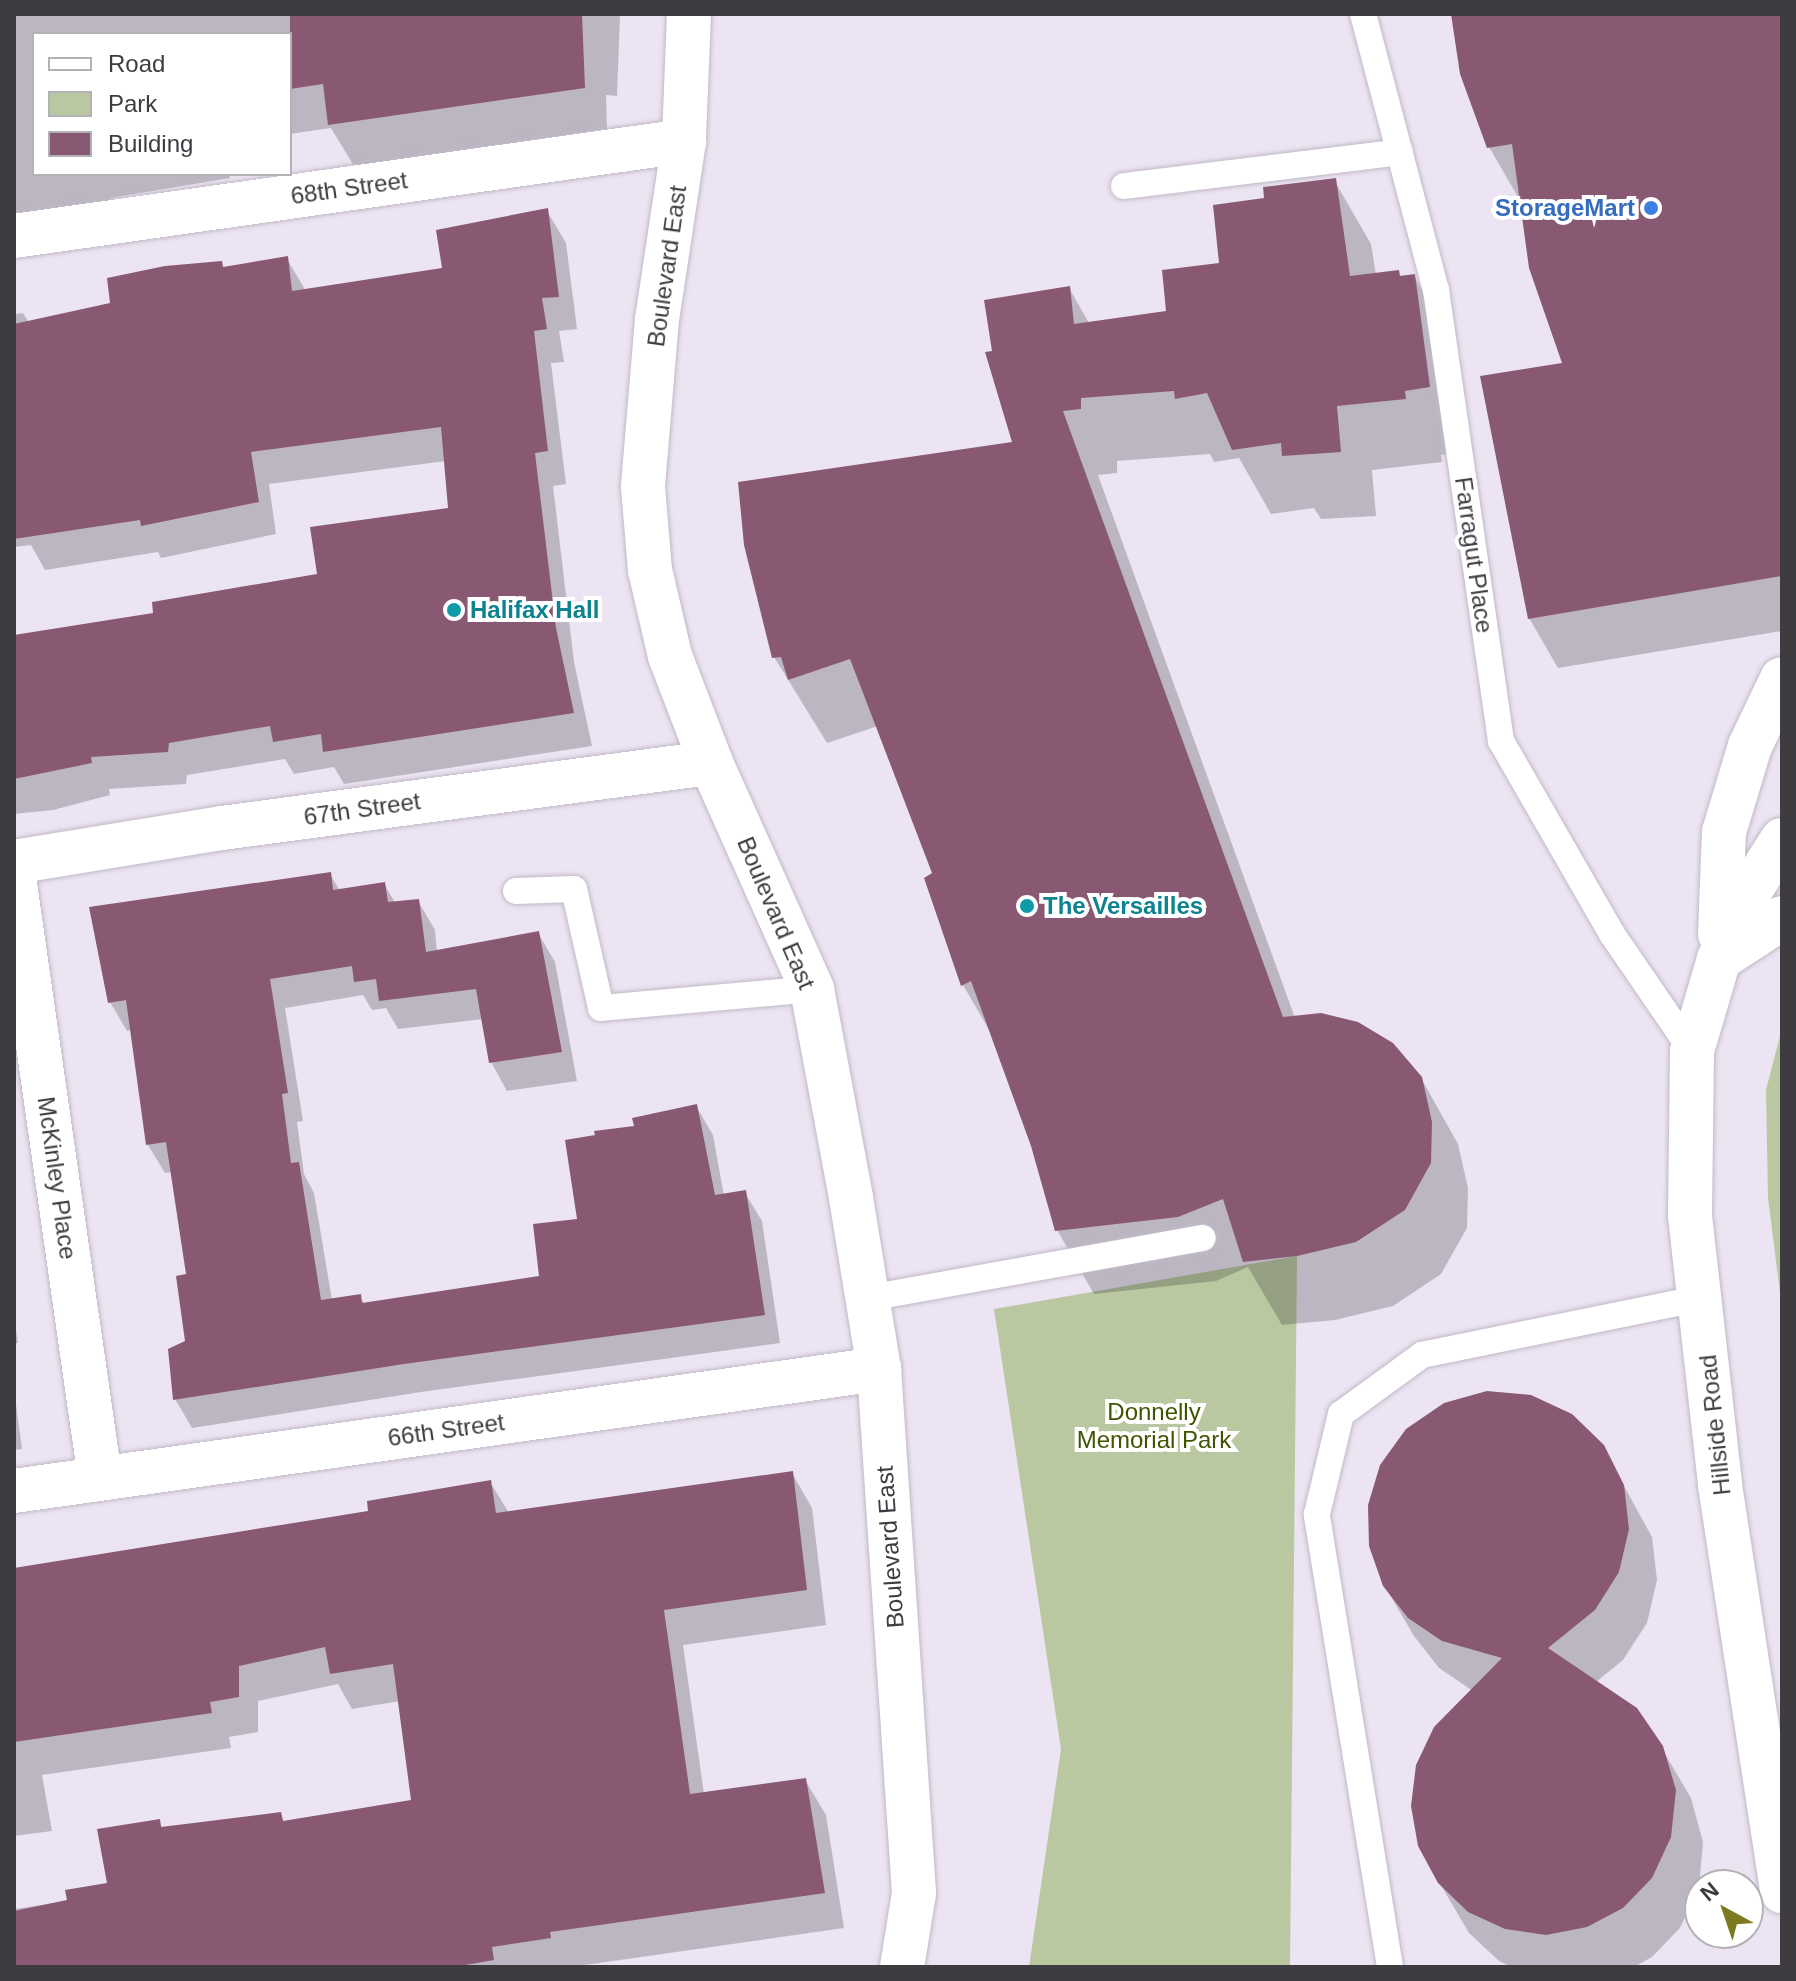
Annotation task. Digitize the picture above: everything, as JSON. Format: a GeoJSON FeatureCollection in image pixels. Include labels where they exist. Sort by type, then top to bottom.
{"type":"FeatureCollection","features":[{"type":"Feature","properties":{"kind":"main road","name":"Boulevard East"},"geometry":{"type":"LineString","coordinates":[[689,14],[684,141],[657,319],[643,487],[650,570],[670,656],[711,763],[812,989],[869,1298],[879,1369],[914,1893],[902,1967]]}},
{"type":"Feature","properties":{"kind":"main road","name":"68th Street"},"geometry":{"type":"LineString","coordinates":[[14,236],[684,141]]}},
{"type":"Feature","properties":{"kind":"main road"},"geometry":{"type":"LineString","coordinates":[[1719,959],[1724,832],[1750,746],[1782,679]]}},
{"type":"Feature","properties":{"kind":"main road","name":"67th Street"},"geometry":{"type":"LineString","coordinates":[[14,862],[222,828],[711,763]]}},
{"type":"Feature","properties":{"kind":"main road"},"geometry":{"type":"LineString","coordinates":[[1719,959],[1746,897],[1782,840]]}},
{"type":"Feature","properties":{"kind":"main road","name":"McKinley Place"},"geometry":{"type":"LineString","coordinates":[[14,877],[100,1478]]}},
{"type":"Feature","properties":{"kind":"main road"},"geometry":{"type":"LineString","coordinates":[[1719,959],[1782,918]]}},
{"type":"Feature","properties":{"kind":"main road","name":"Hillside Road"},"geometry":{"type":"LineString","coordinates":[[1719,959],[1692,1051],[1690,1216],[1720,1485],[1782,1891]]}},
{"type":"Feature","properties":{"kind":"main road","name":"66th Street"},"geometry":{"type":"LineString","coordinates":[[14,1491],[879,1369]]}},
{"type":"Feature","properties":{"kind":"lane","name":"Farragut Place"},"geometry":{"type":"LineString","coordinates":[[1363,14],[1436,290],[1501,741],[1612,934],[1692,1051]]}},
{"type":"Feature","properties":{"kind":"lane"},"geometry":{"type":"LineString","coordinates":[[1124,186],[1400,152]]}},
{"type":"Feature","properties":{"kind":"lane"},"geometry":{"type":"LineString","coordinates":[[516,891],[574,889],[601,1008],[812,989]]}},
{"type":"Feature","properties":{"kind":"lane"},"geometry":{"type":"LineString","coordinates":[[869,1298],[1203,1238]]}},
{"type":"Feature","properties":{"kind":"lane"},"geometry":{"type":"LineString","coordinates":[[1390,1967],[1317,1514],[1341,1414],[1422,1355],[1701,1298]]}},
{"type":"Feature","properties":{"kind":"green space"},"geometry":{"type":"Polygon","coordinates":[[[1782,1028],[1782,1308],[1768,1198],[1766,1090],[1782,1028]]]}},
{"type":"Feature","properties":{"kind":"green space","name":"Donnelly Memorial Park"},"geometry":{"type":"Polygon","coordinates":[[[1297,1256],[1290,1967],[1029,1967],[1061,1749],[994,1309],[1297,1256]]]}},
{"type":"Feature","properties":{"kind":"building"},"geometry":{"type":"Polygon","coordinates":[[[290,14],[582,14],[585,88],[328,125],[323,84],[292,89],[290,14]]]}},
{"type":"Feature","properties":{"kind":"building"},"geometry":{"type":"Polygon","coordinates":[[[1451,14],[1782,14],[1782,576],[1528,619],[1480,376],[1562,363],[1529,268],[1512,144],[1487,148],[1460,74],[1451,14]]]}},
{"type":"Feature","properties":{"kind":"building"},"geometry":{"type":"Polygon","coordinates":[[[1336,178],[1350,276],[1399,270],[1400,276],[1415,274],[1430,387],[1405,391],[1406,399],[1337,406],[1341,452],[1282,456],[1281,443],[1232,450],[1207,393],[1175,399],[1174,391],[1081,398],[1081,409],[1063,411],[1283,1017],[1321,1013],[1358,1022],[1393,1043],[1422,1077],[1432,1122],[1431,1163],[1405,1210],[1356,1242],[1297,1256],[1243,1262],[1223,1199],[1178,1217],[1055,1231],[1031,1146],[971,981],[961,986],[924,878],[932,873],[850,659],[788,680],[781,657],[772,658],[744,545],[738,482],[1012,442],[985,352],[992,351],[984,300],[1070,286],[1074,324],[1166,311],[1162,270],[1219,263],[1213,205],[1264,198],[1263,187],[1336,178]]]}},
{"type":"Feature","properties":{"kind":"building"},"geometry":{"type":"Polygon","coordinates":[[[548,208],[559,297],[542,298],[547,329],[534,331],[548,451],[535,453],[556,628],[574,713],[323,752],[321,734],[273,742],[270,726],[169,743],[168,752],[91,757],[92,763],[14,779],[14,635],[153,613],[152,602],[317,574],[310,527],[448,508],[441,427],[251,452],[259,502],[141,526],[140,520],[14,539],[14,324],[110,303],[107,278],[165,266],[222,261],[223,267],[288,256],[292,291],[442,268],[436,230],[548,208]]]}},
{"type":"Feature","properties":{"kind":"building"},"geometry":{"type":"Polygon","coordinates":[[[331,872],[333,890],[385,882],[388,902],[419,899],[426,952],[539,931],[562,1052],[489,1063],[476,989],[379,1001],[376,979],[354,982],[352,966],[270,979],[288,1093],[282,1094],[291,1163],[299,1162],[321,1300],[361,1294],[362,1303],[539,1276],[533,1224],[577,1219],[565,1140],[595,1135],[594,1131],[634,1126],[632,1118],[697,1104],[715,1195],[746,1190],[765,1315],[404,1364],[173,1400],[168,1349],[185,1341],[176,1276],[186,1274],[166,1142],[146,1145],[126,1000],[108,1003],[89,907],[331,872]]]}},
{"type":"Feature","properties":{"kind":"building"},"geometry":{"type":"Polygon","coordinates":[[[1487,1391],[1531,1395],[1572,1414],[1604,1445],[1624,1485],[1629,1529],[1619,1572],[1595,1610],[1548,1648],[1637,1708],[1663,1746],[1676,1790],[1671,1837],[1652,1878],[1623,1908],[1587,1927],[1546,1935],[1505,1929],[1468,1912],[1438,1883],[1418,1846],[1411,1806],[1416,1765],[1434,1727],[1502,1658],[1442,1641],[1408,1618],[1383,1586],[1369,1546],[1368,1505],[1380,1465],[1406,1429],[1444,1403],[1487,1391]]]}},
{"type":"Feature","properties":{"kind":"building"},"geometry":{"type":"Polygon","coordinates":[[[793,1471],[807,1590],[664,1610],[690,1794],[806,1778],[825,1893],[550,1932],[551,1938],[492,1947],[494,1960],[454,1967],[14,1967],[14,1911],[67,1900],[65,1890],[107,1883],[97,1829],[160,1819],[161,1827],[281,1812],[283,1821],[411,1800],[393,1664],[330,1674],[325,1647],[239,1666],[239,1697],[210,1702],[212,1713],[14,1742],[14,1568],[368,1511],[367,1501],[491,1480],[496,1513],[793,1471]]]}},
{"type":"Feature","properties":{"kind":"place","name":"StorageMart"},"geometry":{"type":"Point","coordinates":[1651,208]}},
{"type":"Feature","properties":{"kind":"place","name":"Halifax Hall"},"geometry":{"type":"Point","coordinates":[454,610]}},
{"type":"Feature","properties":{"kind":"place","name":"The Versailles"},"geometry":{"type":"Point","coordinates":[1027,906]}}]}
